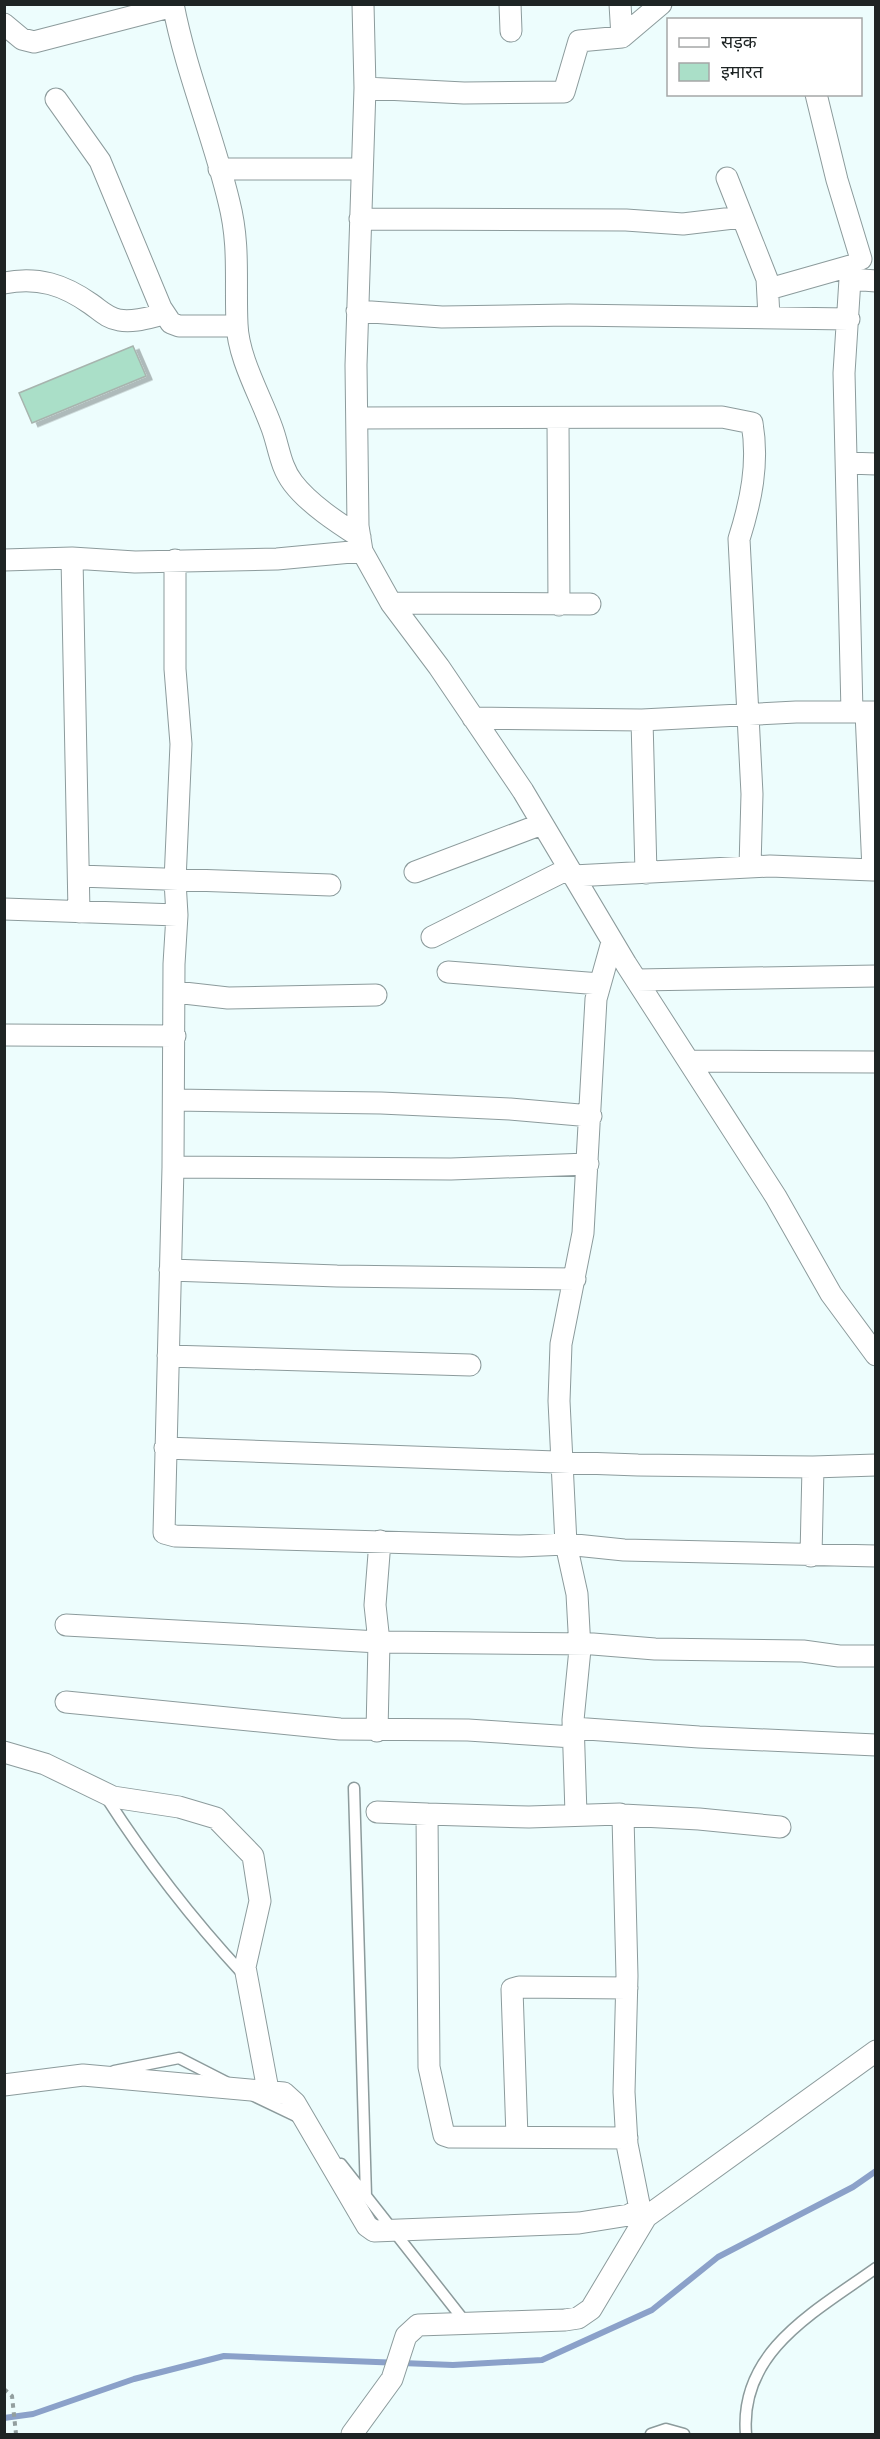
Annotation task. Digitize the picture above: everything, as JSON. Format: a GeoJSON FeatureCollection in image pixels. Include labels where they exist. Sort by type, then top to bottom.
{"type":"FeatureCollection","features":[{"type":"Feature","properties":{"kind":"street"},"geometry":{"type":"LineString","coordinates":[[361,544],[357,418],[357,311],[365,88],[363,4]]}},
{"type":"Feature","properties":{"kind":"street"},"geometry":{"type":"LineString","coordinates":[[510,4],[511,31]]}},
{"type":"Feature","properties":{"kind":"street"},"geometry":{"type":"LineString","coordinates":[[620,4],[622,37]]}},
{"type":"Feature","properties":{"kind":"street"},"geometry":{"type":"LineString","coordinates":[[365,88],[464,93],[564,92],[579,40],[622,37],[661,4]]}},
{"type":"Feature","properties":{"kind":"street"},"geometry":{"type":"LineString","coordinates":[[4,24],[22,39],[34,42],[173,5],[183,55],[229,202],[236,245],[237,326],[247,365],[273,431],[285,472],[295,486],[361,544],[391,603],[523,790],[612,942],[691,1061],[776,1197],[831,1294],[876,1355]]}},
{"type":"Feature","properties":{"kind":"street"},"geometry":{"type":"LineString","coordinates":[[432,937],[571,873],[646,873],[750,867],[874,870],[844,373],[849,319],[859,264],[816,96]]}},
{"type":"Feature","properties":{"kind":"street"},"geometry":{"type":"LineString","coordinates":[[56,99],[100,161],[140,261],[164,314],[171,323],[179,326],[237,326]]}},
{"type":"Feature","properties":{"kind":"street"},"geometry":{"type":"LineString","coordinates":[[219,169],[361,169]]}},
{"type":"Feature","properties":{"kind":"street"},"geometry":{"type":"LineString","coordinates":[[727,178],[770,289],[770,317]]}},
{"type":"Feature","properties":{"kind":"street"},"geometry":{"type":"LineString","coordinates":[[360,219],[626,220],[683,224],[742,217]]}},
{"type":"Feature","properties":{"kind":"street"},"geometry":{"type":"LineString","coordinates":[[859,264],[876,281]]}},
{"type":"Feature","properties":{"kind":"street"},"geometry":{"type":"LineString","coordinates":[[770,289],[859,264]]}},
{"type":"Feature","properties":{"kind":"street"},"geometry":{"type":"LineString","coordinates":[[4,284],[43,281],[58,285],[106,316],[121,320],[140,320],[164,314]]}},
{"type":"Feature","properties":{"kind":"street"},"geometry":{"type":"LineString","coordinates":[[357,311],[442,317],[849,319]]}},
{"type":"Feature","properties":{"kind":"street"},"geometry":{"type":"LineString","coordinates":[[357,418],[558,420],[723,417],[752,423],[756,445],[751,501],[739,539],[752,826],[750,867]]}},
{"type":"Feature","properties":{"kind":"street"},"geometry":{"type":"LineString","coordinates":[[558,420],[559,605]]}},
{"type":"Feature","properties":{"kind":"street"},"geometry":{"type":"LineString","coordinates":[[848,463],[876,464]]}},
{"type":"Feature","properties":{"kind":"street"},"geometry":{"type":"LineString","coordinates":[[4,560],[72,558],[135,562],[276,559],[361,544]]}},
{"type":"Feature","properties":{"kind":"street"},"geometry":{"type":"LineString","coordinates":[[72,558],[79,912]]}},
{"type":"Feature","properties":{"kind":"street"},"geometry":{"type":"LineString","coordinates":[[175,560],[175,669],[181,744],[175,880],[177,915],[173,1167],[163,1528],[167,1535],[520,1546],[566,1544],[624,1550],[876,1556]]}},
{"type":"Feature","properties":{"kind":"street"},"geometry":{"type":"LineString","coordinates":[[391,603],[590,604]]}},
{"type":"Feature","properties":{"kind":"street"},"geometry":{"type":"LineString","coordinates":[[473,718],[642,720],[748,714],[865,712]]}},
{"type":"Feature","properties":{"kind":"street"},"geometry":{"type":"LineString","coordinates":[[642,720],[646,873]]}},
{"type":"Feature","properties":{"kind":"street"},"geometry":{"type":"LineString","coordinates":[[415,872],[542,824]]}},
{"type":"Feature","properties":{"kind":"street"},"geometry":{"type":"LineString","coordinates":[[79,876],[330,885]]}},
{"type":"Feature","properties":{"kind":"street"},"geometry":{"type":"LineString","coordinates":[[4,909],[177,915]]}},
{"type":"Feature","properties":{"kind":"street"},"geometry":{"type":"LineString","coordinates":[[576,1814],[573,1732],[580,1644],[577,1594],[566,1544],[560,1401],[561,1344],[583,1233],[596,999],[612,942]]}},
{"type":"Feature","properties":{"kind":"street"},"geometry":{"type":"LineString","coordinates":[[448,972],[600,984]]}},
{"type":"Feature","properties":{"kind":"street"},"geometry":{"type":"LineString","coordinates":[[637,980],[876,976]]}},
{"type":"Feature","properties":{"kind":"street"},"geometry":{"type":"LineString","coordinates":[[175,992],[228,998],[376,995]]}},
{"type":"Feature","properties":{"kind":"street"},"geometry":{"type":"LineString","coordinates":[[4,1035],[175,1036]]}},
{"type":"Feature","properties":{"kind":"street"},"geometry":{"type":"LineString","coordinates":[[691,1061],[876,1062]]}},
{"type":"Feature","properties":{"kind":"street"},"geometry":{"type":"LineString","coordinates":[[174,1100],[381,1103],[510,1109],[591,1116]]}},
{"type":"Feature","properties":{"kind":"street"},"geometry":{"type":"LineString","coordinates":[[173,1167],[451,1169],[588,1164]]}},
{"type":"Feature","properties":{"kind":"street"},"geometry":{"type":"LineString","coordinates":[[170,1270],[337,1276],[575,1279]]}},
{"type":"Feature","properties":{"kind":"street"},"geometry":{"type":"LineString","coordinates":[[168,1356],[470,1365]]}},
{"type":"Feature","properties":{"kind":"street"},"geometry":{"type":"LineString","coordinates":[[165,1448],[563,1460],[638,1465],[813,1467],[876,1465]]}},
{"type":"Feature","properties":{"kind":"street"},"geometry":{"type":"LineString","coordinates":[[811,1556],[813,1467]]}},
{"type":"Feature","properties":{"kind":"street"},"geometry":{"type":"LineString","coordinates":[[377,1731],[379,1642],[375,1605],[380,1541]]}},
{"type":"Feature","properties":{"kind":"street"},"geometry":{"type":"LineString","coordinates":[[66,1624],[379,1642],[580,1644],[655,1649],[803,1651],[839,1656],[876,1656]]}},
{"type":"Feature","properties":{"kind":"street"},"geometry":{"type":"LineString","coordinates":[[66,1702],[377,1731],[573,1732],[876,1745]]}},
{"type":"Feature","properties":{"kind":"street"},"geometry":{"type":"LineString","coordinates":[[4,1752],[45,1764],[113,1797],[178,1807],[216,1818],[253,1856],[260,1901],[245,1967],[268,2090]]}},
{"type":"Feature","properties":{"kind":"street"},"geometry":{"type":"LineString","coordinates":[[377,1812],[529,1817],[576,1814],[622,1815],[699,1819],[780,1827]]}},
{"type":"Feature","properties":{"kind":"street"},"geometry":{"type":"LineString","coordinates":[[427,1814],[429,2067],[442,2132],[450,2137],[627,2138]]}},
{"type":"Feature","properties":{"kind":"street"},"geometry":{"type":"LineString","coordinates":[[622,1815],[627,1988],[624,2092],[627,2138],[643,2213]]}},
{"type":"Feature","properties":{"kind":"street"},"geometry":{"type":"LineString","coordinates":[[517,2138],[512,1989],[519,1987],[627,1988]]}},
{"type":"Feature","properties":{"kind":"street"},"geometry":{"type":"LineString","coordinates":[[352,2434],[392,2379],[406,2336],[418,2325],[578,2318],[591,2309],[643,2213],[876,2050]]}},
{"type":"Feature","properties":{"kind":"street"},"geometry":{"type":"LineString","coordinates":[[4,2085],[66,2076],[90,2076],[284,2093],[295,2103],[367,2226],[374,2231],[579,2223],[643,2213]]}},
{"type":"Feature","properties":{"kind":"lane"},"geometry":{"type":"LineString","coordinates":[[354,1788],[366,2196]]}},
{"type":"Feature","properties":{"kind":"lane"},"geometry":{"type":"LineString","coordinates":[[103,1792],[138,1846],[197,1925],[248,1979]]}},
{"type":"Feature","properties":{"kind":"lane"},"geometry":{"type":"LineString","coordinates":[[4,2092],[90,2076]]}},
{"type":"Feature","properties":{"kind":"lane"},"geometry":{"type":"LineString","coordinates":[[238,2088],[306,2122],[465,2323]]}},
{"type":"Feature","properties":{"kind":"lane"},"geometry":{"type":"LineString","coordinates":[[746,2434],[748,2397],[758,2368],[776,2346],[876,2268]]}},
{"type":"Feature","properties":{"kind":"lane"},"geometry":{"type":"LineString","coordinates":[[651,2434],[666,2429],[684,2434]]}},
{"type":"Feature","properties":{"kind":"path"},"geometry":{"type":"LineString","coordinates":[[4,2389],[12,2396],[16,2434]]}},
{"type":"Feature","properties":{"kind":"building"},"geometry":{"type":"Polygon","coordinates":[[[133,346],[146,376],[32,423],[19,393],[133,346]]]}},
{"type":"Feature","properties":{"kind":"waterway"},"geometry":{"type":"LineString","coordinates":[[4,2418],[33,2414],[134,2379],[224,2356],[453,2365],[542,2360],[652,2310],[718,2257],[853,2187],[876,2171]]}}]}
